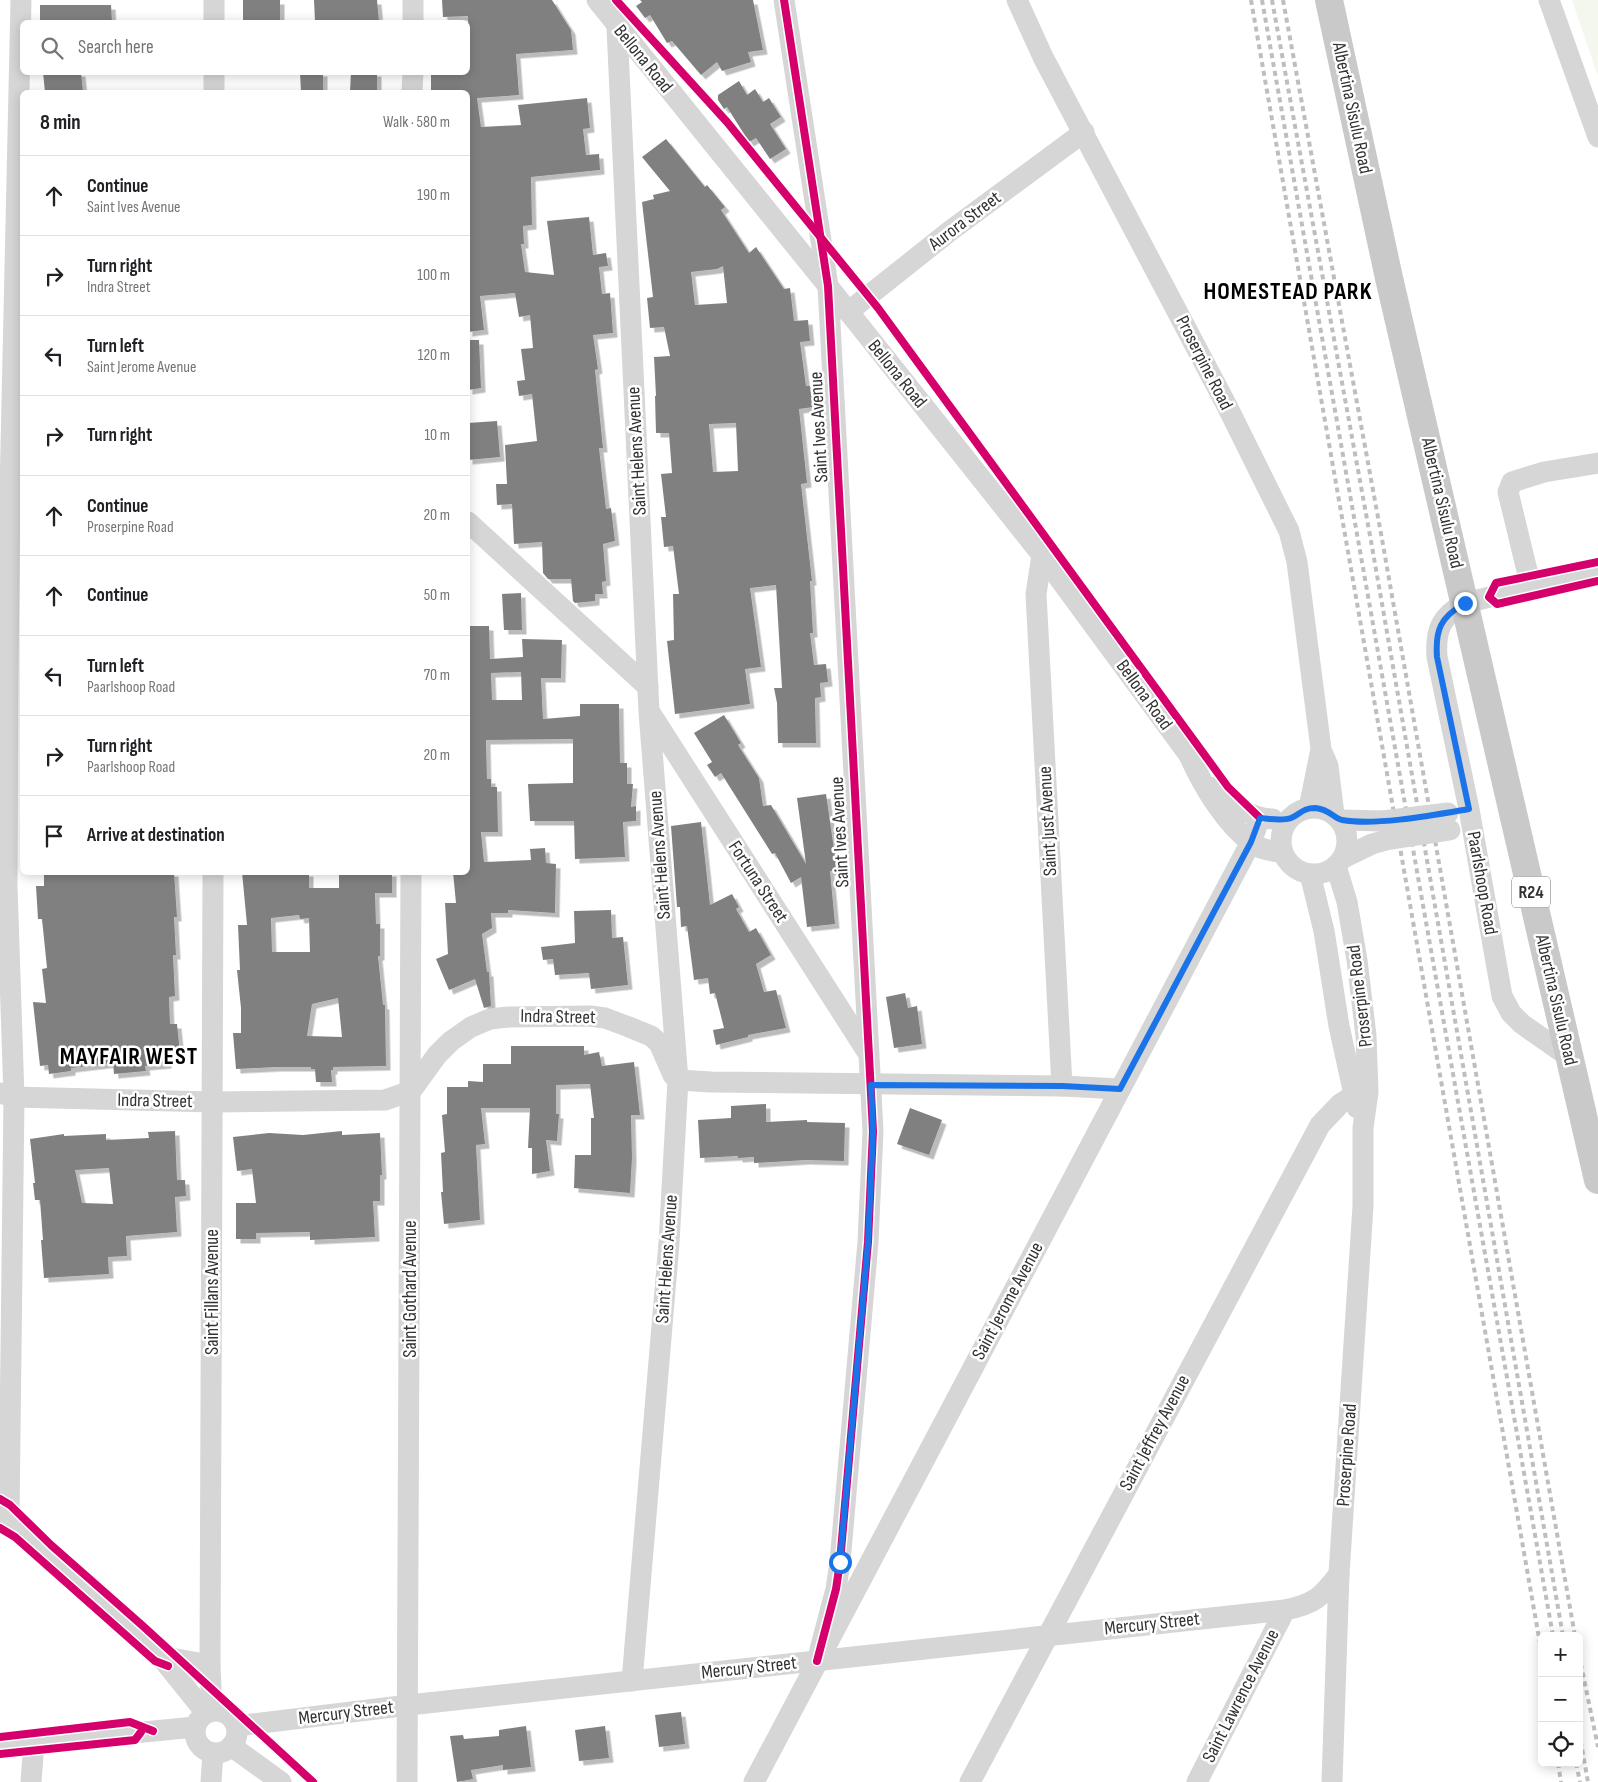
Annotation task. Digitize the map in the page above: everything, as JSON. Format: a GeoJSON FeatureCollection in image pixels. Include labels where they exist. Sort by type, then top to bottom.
{"type":"FeatureCollection","features":[{"type":"Feature","properties":{"kind":"main road","name":"Albertina Sisulu Road"},"geometry":{"type":"LineString","coordinates":[[1329,0],[1389,278],[1598,1180]]}},
{"type":"Feature","properties":{"kind":"street"},"geometry":{"type":"LineString","coordinates":[[20,0],[11,491],[4,670],[4,885],[7,1095],[5,1516],[160,1656],[204,1717]]}},
{"type":"Feature","properties":{"kind":"street"},"geometry":{"type":"LineString","coordinates":[[214,0],[214,20]]}},
{"type":"Feature","properties":{"kind":"street"},"geometry":{"type":"LineString","coordinates":[[413,0],[413,20]]}},
{"type":"Feature","properties":{"kind":"street","name":"Bellona Road"},"geometry":{"type":"LineString","coordinates":[[596,0],[828,286],[1042,555],[1189,755],[1203,767],[1232,803],[1250,816],[1260,818]]}},
{"type":"Feature","properties":{"kind":"street","name":"Saint Ives Avenue"},"geometry":{"type":"LineString","coordinates":[[784,0],[828,286],[867,1052],[873,1131],[868,1242],[849,1470],[836,1589],[818,1661]]}},
{"type":"Feature","properties":{"kind":"street","name":"Proserpine Road"},"geometry":{"type":"LineString","coordinates":[[1017,0],[1043,57],[1223,398],[1289,531],[1297,562],[1320,749],[1309,808]]}},
{"type":"Feature","properties":{"kind":"street"},"geometry":{"type":"LineString","coordinates":[[1549,0],[1598,138]]}},
{"type":"Feature","properties":{"kind":"street","name":"Saint Helens Avenue"},"geometry":{"type":"LineString","coordinates":[[617,28],[648,687],[678,1080],[668,1253],[632,1681]]}},
{"type":"Feature","properties":{"kind":"street"},"geometry":{"type":"LineString","coordinates":[[214,75],[214,90]]}},
{"type":"Feature","properties":{"kind":"street"},"geometry":{"type":"LineString","coordinates":[[412,75],[412,90]]}},
{"type":"Feature","properties":{"kind":"street","name":"Aurora Street"},"geometry":{"type":"LineString","coordinates":[[848,312],[950,231],[1084,132]]}},
{"type":"Feature","properties":{"kind":"street"},"geometry":{"type":"LineString","coordinates":[[1531,587],[1508,492],[1512,482],[1544,472],[1598,463]]}},
{"type":"Feature","properties":{"kind":"street"},"geometry":{"type":"LineString","coordinates":[[470,524],[648,687]]}},
{"type":"Feature","properties":{"kind":"street","name":"Saint Just Avenue"},"geometry":{"type":"LineString","coordinates":[[1042,555],[1036,594],[1062,1086]]}},
{"type":"Feature","properties":{"kind":"street"},"geometry":{"type":"LineString","coordinates":[[1465,603],[1598,571]]}},
{"type":"Feature","properties":{"kind":"street","name":"Paarlshoop Road"},"geometry":{"type":"LineString","coordinates":[[1465,603],[1446,616],[1436,639],[1437,657],[1471,818],[1502,996],[1511,1013],[1522,1024],[1569,1057]]}},
{"type":"Feature","properties":{"kind":"street","name":"Fortuna Street"},"geometry":{"type":"LineString","coordinates":[[650,712],[867,1052]]}},
{"type":"Feature","properties":{"kind":"street","name":"Proserpine Road"},"geometry":{"type":"LineString","coordinates":[[1320,749],[1328,766],[1337,818],[1345,828],[1347,836],[1347,846],[1340,862],[1357,960],[1365,1027],[1368,1092],[1363,1128],[1362,1215],[1339,1574],[1332,1782]]}},
{"type":"Feature","properties":{"kind":"street","name":"Bellona Road"},"geometry":{"type":"LineString","coordinates":[[1189,755],[1196,773],[1219,807],[1240,834],[1251,842]]}},
{"type":"Feature","properties":{"kind":"street"},"geometry":{"type":"LineString","coordinates":[[1384,830],[1372,844],[1319,874],[1301,872],[1294,867],[1283,853],[1281,841],[1284,829],[1290,818],[1309,808],[1326,810],[1337,818],[1384,830],[1471,818]]}},
{"type":"Feature","properties":{"kind":"street"},"geometry":{"type":"LineString","coordinates":[[1260,818],[1290,818]]}},
{"type":"Feature","properties":{"kind":"street","name":"Saint Jerome Avenue"},"geometry":{"type":"LineString","coordinates":[[754,1782],[1251,842],[1260,818]]}},
{"type":"Feature","properties":{"kind":"street"},"geometry":{"type":"LineString","coordinates":[[1251,842],[1258,846],[1283,853]]}},
{"type":"Feature","properties":{"kind":"street","name":"Proserpine Road"},"geometry":{"type":"LineString","coordinates":[[1310,874],[1324,931],[1339,1026],[1363,1128]]}},
{"type":"Feature","properties":{"kind":"street","name":"Saint Fillans Avenue"},"geometry":{"type":"LineString","coordinates":[[204,1717],[210,1665],[213,875]]}},
{"type":"Feature","properties":{"kind":"street","name":"Saint Gothard Avenue"},"geometry":{"type":"LineString","coordinates":[[408,1782],[411,875]]}},
{"type":"Feature","properties":{"kind":"street","name":"Indra Street"},"geometry":{"type":"LineString","coordinates":[[7,1095],[213,1102],[385,1100],[411,1091],[437,1055],[451,1041],[471,1026],[490,1020],[534,1016],[590,1016],[605,1018],[651,1036],[658,1044],[678,1080]]}},
{"type":"Feature","properties":{"kind":"street"},"geometry":{"type":"LineString","coordinates":[[678,1080],[871,1085],[1062,1086],[1120,1089]]}},
{"type":"Feature","properties":{"kind":"street"},"geometry":{"type":"LineString","coordinates":[[0,1137],[7,1095]]}},
{"type":"Feature","properties":{"kind":"street","name":"Saint Jeffrey Avenue"},"geometry":{"type":"LineString","coordinates":[[970,1782],[1320,1125],[1340,1104],[1354,1095]]}},
{"type":"Feature","properties":{"kind":"street","name":"Mercury Street"},"geometry":{"type":"LineString","coordinates":[[227,1742],[409,1705],[1285,1610],[1309,1603],[1324,1594],[1339,1574]]}},
{"type":"Feature","properties":{"kind":"street","name":"Saint Lawrence Avenue"},"geometry":{"type":"LineString","coordinates":[[1197,1782],[1285,1610]]}},
{"type":"Feature","properties":{"kind":"street"},"geometry":{"type":"LineString","coordinates":[[160,1656],[210,1665]]}},
{"type":"Feature","properties":{"kind":"street"},"geometry":{"type":"LineString","coordinates":[[0,1746],[204,1717],[218,1711],[230,1716],[227,1742],[210,1782]]}},
{"type":"Feature","properties":{"kind":"street"},"geometry":{"type":"LineString","coordinates":[[204,1717],[195,1736],[199,1744],[205,1750],[227,1742]]}},
{"type":"Feature","properties":{"kind":"street"},"geometry":{"type":"LineString","coordinates":[[31,1782],[34,1742]]}},
{"type":"Feature","properties":{"kind":"street"},"geometry":{"type":"LineString","coordinates":[[227,1742],[281,1782]]}},
{"type":"Feature","properties":{"kind":"shaded area"},"geometry":{"type":"Polygon","coordinates":[[[1572,0],[1598,0],[1598,76],[1572,0]]]}},
{"type":"Feature","properties":{"kind":"building"},"geometry":{"type":"Polygon","coordinates":[[[243,0],[280,0],[280,20],[243,20],[243,0]]]}},
{"type":"Feature","properties":{"kind":"building"},"geometry":{"type":"Polygon","coordinates":[[[314,0],[377,0],[379,20],[315,20],[314,0]]]}},
{"type":"Feature","properties":{"kind":"building"},"geometry":{"type":"Polygon","coordinates":[[[442,0],[552,0],[571,30],[573,50],[516,54],[519,95],[477,98],[481,127],[521,125],[518,105],[587,98],[590,128],[583,129],[586,155],[599,154],[600,170],[531,177],[532,225],[523,226],[524,244],[521,244],[525,272],[554,275],[547,221],[589,217],[593,255],[606,253],[608,266],[599,267],[602,294],[610,293],[613,333],[593,335],[598,369],[595,370],[603,448],[599,448],[606,509],[611,508],[615,541],[603,544],[606,581],[602,582],[603,594],[595,594],[595,601],[575,603],[573,601],[571,579],[548,579],[543,573],[542,542],[514,544],[512,504],[497,505],[496,484],[507,484],[505,445],[537,441],[532,394],[519,396],[517,381],[525,380],[521,349],[533,348],[530,315],[519,317],[515,293],[480,296],[484,330],[470,332],[470,90],[431,90],[431,75],[470,75],[470,20],[468,20],[468,16],[443,17],[442,0]]]}},
{"type":"Feature","properties":{"kind":"building"},"geometry":{"type":"Polygon","coordinates":[[[640,0],[753,0],[763,50],[748,52],[751,62],[722,71],[717,62],[701,75],[672,41],[667,43],[650,15],[645,18],[636,6],[642,2],[640,0]]]}},
{"type":"Feature","properties":{"kind":"building"},"geometry":{"type":"Polygon","coordinates":[[[40,5],[111,5],[112,20],[40,20],[40,5]]]}},
{"type":"Feature","properties":{"kind":"building"},"geometry":{"type":"Polygon","coordinates":[[[43,75],[81,75],[83,90],[45,90],[43,75]]]}},
{"type":"Feature","properties":{"kind":"building"},"geometry":{"type":"Polygon","coordinates":[[[300,75],[323,75],[323,90],[301,90],[300,75]]]}},
{"type":"Feature","properties":{"kind":"building"},"geometry":{"type":"Polygon","coordinates":[[[351,75],[377,75],[377,90],[350,90],[351,75]]]}},
{"type":"Feature","properties":{"kind":"building"},"geometry":{"type":"Polygon","coordinates":[[[739,81],[747,95],[755,89],[763,102],[769,98],[781,117],[770,124],[786,149],[770,159],[756,138],[749,142],[727,107],[724,109],[718,100],[718,95],[739,81]]]}},
{"type":"Feature","properties":{"kind":"building"},"geometry":{"type":"Polygon","coordinates":[[[666,139],[705,187],[707,185],[725,207],[721,210],[749,253],[756,247],[784,289],[790,288],[794,321],[808,320],[810,341],[800,342],[806,386],[810,386],[813,407],[799,409],[807,483],[801,484],[812,581],[810,581],[813,633],[810,633],[814,665],[826,664],[828,682],[820,683],[821,697],[815,698],[816,743],[778,743],[777,703],[774,688],[782,688],[776,585],[750,588],[761,667],[745,669],[750,704],[675,714],[667,641],[674,640],[673,594],[679,594],[673,546],[664,547],[661,517],[666,517],[661,474],[672,473],[669,433],[656,433],[654,357],[670,356],[664,327],[650,328],[647,298],[653,297],[642,202],[654,199],[653,195],[670,191],[642,157],[666,139]],[[723,266],[717,269],[691,272],[695,305],[727,303],[723,266]],[[736,423],[709,424],[713,472],[738,471],[736,423]]]}},
{"type":"Feature","properties":{"kind":"building"},"geometry":{"type":"Polygon","coordinates":[[[470,340],[479,340],[481,388],[470,390],[470,340]]]}},
{"type":"Feature","properties":{"kind":"building"},"geometry":{"type":"Polygon","coordinates":[[[497,421],[500,457],[470,460],[470,423],[497,421]]]}},
{"type":"Feature","properties":{"kind":"building"},"geometry":{"type":"Polygon","coordinates":[[[521,593],[522,630],[504,630],[502,594],[521,593]]]}},
{"type":"Feature","properties":{"kind":"building"},"geometry":{"type":"Polygon","coordinates":[[[470,626],[489,626],[490,659],[523,657],[522,639],[562,640],[561,678],[541,678],[543,719],[580,716],[580,704],[619,704],[620,763],[627,763],[627,784],[633,784],[631,807],[636,806],[636,821],[623,822],[625,857],[575,859],[574,821],[530,821],[528,784],[573,783],[573,739],[486,740],[487,779],[491,779],[491,787],[497,787],[498,832],[481,832],[484,862],[531,860],[530,849],[545,848],[546,863],[556,864],[555,913],[508,910],[508,913],[491,913],[492,928],[482,934],[487,972],[489,972],[491,1006],[484,1008],[475,979],[449,990],[436,959],[448,954],[445,903],[456,903],[453,875],[470,875],[470,626]],[[521,672],[491,673],[492,700],[522,700],[521,672]]]}},
{"type":"Feature","properties":{"kind":"building"},"geometry":{"type":"Polygon","coordinates":[[[724,715],[741,743],[738,745],[759,778],[763,806],[771,805],[806,864],[797,798],[826,794],[837,870],[830,871],[835,924],[807,927],[801,877],[791,883],[775,853],[772,854],[721,773],[715,777],[707,765],[712,762],[694,733],[724,715]]]}},
{"type":"Feature","properties":{"kind":"building"},"geometry":{"type":"Polygon","coordinates":[[[701,822],[710,905],[732,894],[739,907],[736,909],[749,932],[756,928],[771,955],[756,964],[764,992],[776,990],[786,1028],[748,1035],[748,1037],[716,1045],[713,1030],[724,1028],[715,993],[710,994],[708,978],[694,980],[687,926],[681,927],[680,907],[677,907],[671,826],[701,822]]]}},
{"type":"Feature","properties":{"kind":"building"},"geometry":{"type":"Polygon","coordinates":[[[44,875],[174,875],[177,917],[174,917],[176,955],[173,955],[175,996],[169,997],[170,1024],[177,1024],[180,1053],[167,1054],[167,1064],[145,1066],[146,1071],[114,1074],[113,1063],[71,1068],[71,1071],[49,1074],[48,1065],[40,1066],[33,1002],[46,1003],[42,969],[47,968],[42,919],[38,919],[36,886],[44,886],[44,875]]]}},
{"type":"Feature","properties":{"kind":"building"},"geometry":{"type":"Polygon","coordinates":[[[242,875],[309,875],[309,888],[339,888],[339,875],[392,875],[392,893],[375,893],[376,924],[380,924],[380,956],[378,956],[383,1005],[385,1005],[386,1066],[333,1067],[333,1070],[331,1070],[332,1082],[316,1082],[315,1069],[311,1069],[311,1067],[236,1069],[233,1033],[241,1033],[241,1008],[237,970],[240,970],[238,925],[247,925],[242,875]],[[299,915],[271,918],[272,952],[310,952],[309,918],[300,919],[299,915]],[[338,998],[312,1004],[307,1036],[342,1037],[338,998]]]}},
{"type":"Feature","properties":{"kind":"building"},"geometry":{"type":"Polygon","coordinates":[[[611,910],[612,938],[623,937],[628,985],[591,989],[589,973],[555,975],[553,959],[543,960],[541,947],[575,943],[574,911],[611,910]]]}},
{"type":"Feature","properties":{"kind":"building"},"geometry":{"type":"Polygon","coordinates":[[[905,993],[908,1008],[917,1006],[922,1044],[894,1048],[886,997],[905,993]]]}},
{"type":"Feature","properties":{"kind":"building"},"geometry":{"type":"Polygon","coordinates":[[[511,1046],[584,1046],[584,1055],[599,1052],[602,1066],[634,1062],[640,1115],[631,1115],[632,1158],[630,1193],[574,1188],[575,1155],[591,1155],[591,1118],[594,1118],[590,1084],[556,1085],[556,1114],[559,1114],[557,1141],[546,1140],[550,1171],[532,1174],[532,1148],[528,1148],[530,1108],[481,1108],[485,1144],[476,1145],[480,1220],[444,1224],[441,1192],[443,1192],[441,1153],[445,1152],[442,1115],[447,1114],[447,1087],[468,1087],[468,1081],[483,1082],[483,1064],[511,1064],[511,1046]]]}},
{"type":"Feature","properties":{"kind":"building"},"geometry":{"type":"Polygon","coordinates":[[[766,1104],[766,1122],[807,1120],[807,1122],[845,1123],[844,1161],[806,1160],[754,1163],[754,1157],[700,1158],[698,1120],[731,1118],[731,1106],[766,1104]]]}},
{"type":"Feature","properties":{"kind":"building"},"geometry":{"type":"Polygon","coordinates":[[[910,1108],[942,1120],[929,1155],[897,1144],[910,1108]]]}},
{"type":"Feature","properties":{"kind":"building"},"geometry":{"type":"Polygon","coordinates":[[[175,1131],[177,1180],[185,1180],[186,1196],[175,1197],[177,1232],[126,1236],[127,1256],[108,1257],[109,1274],[44,1278],[40,1200],[35,1200],[30,1139],[64,1134],[64,1136],[106,1134],[106,1140],[149,1138],[148,1132],[175,1131]],[[109,1168],[75,1170],[82,1203],[113,1204],[109,1168]]]}},
{"type":"Feature","properties":{"kind":"building"},"geometry":{"type":"Polygon","coordinates":[[[342,1131],[342,1135],[380,1133],[382,1175],[380,1175],[380,1201],[373,1201],[375,1237],[310,1240],[310,1232],[256,1233],[256,1239],[236,1239],[236,1203],[256,1203],[252,1169],[237,1171],[233,1137],[269,1133],[303,1135],[342,1131]]]}},
{"type":"Feature","properties":{"kind":"building"},"geometry":{"type":"Polygon","coordinates":[[[681,1712],[685,1744],[659,1747],[655,1715],[681,1712]]]}},
{"type":"Feature","properties":{"kind":"building"},"geometry":{"type":"Polygon","coordinates":[[[526,1726],[531,1767],[503,1770],[503,1765],[471,1770],[473,1779],[457,1782],[450,1736],[463,1735],[464,1739],[499,1736],[499,1730],[526,1726]]]}},
{"type":"Feature","properties":{"kind":"building"},"geometry":{"type":"Polygon","coordinates":[[[605,1726],[609,1758],[579,1761],[575,1730],[605,1726]]]}},
{"type":"Feature","properties":{"kind":"railway"},"geometry":{"type":"LineString","coordinates":[[1251,0],[1538,1632]]}},
{"type":"Feature","properties":{"kind":"railway"},"geometry":{"type":"LineString","coordinates":[[1262,0],[1552,1632]]}},
{"type":"Feature","properties":{"kind":"railway"},"geometry":{"type":"LineString","coordinates":[[1272,0],[1371,541],[1562,1632]]}},
{"type":"Feature","properties":{"kind":"railway"},"geometry":{"type":"LineString","coordinates":[[1283,0],[1382,539],[1574,1632]]}},
{"type":"Feature","properties":{"kind":"railway"},"geometry":{"type":"LineString","coordinates":[[1583,1674],[1598,1747]]}},
{"type":"Feature","properties":{"kind":"railway"},"geometry":{"type":"LineString","coordinates":[[1583,1754],[1588,1782]]}},
{"type":"Feature","properties":{"kind":"railway"},"geometry":{"type":"LineString","coordinates":[[1559,1767],[1561,1782]]}},
{"type":"Feature","properties":{"kind":"railway"},"geometry":{"type":"LineString","coordinates":[[1577,1767],[1580,1782]]}},
{"type":"Feature","properties":{"kind":"cycle path"},"geometry":{"type":"LineString","coordinates":[[616,0],[727,122],[878,308],[1228,787],[1260,818]]}},
{"type":"Feature","properties":{"kind":"cycle path"},"geometry":{"type":"LineString","coordinates":[[784,0],[828,286],[873,1131],[868,1242],[840,1562],[836,1589],[817,1661]]}},
{"type":"Feature","properties":{"kind":"cycle path"},"geometry":{"type":"LineString","coordinates":[[1598,562],[1496,583],[1489,597],[1497,604],[1598,581]]}},
{"type":"Feature","properties":{"kind":"cycle path"},"geometry":{"type":"LineString","coordinates":[[0,1499],[10,1505],[51,1545],[144,1627],[313,1782]]}},
{"type":"Feature","properties":{"kind":"cycle path"},"geometry":{"type":"LineString","coordinates":[[0,1528],[15,1537],[155,1661],[168,1666]]}},
{"type":"Feature","properties":{"kind":"cycle path"},"geometry":{"type":"LineString","coordinates":[[0,1737],[130,1722],[153,1731]]}},
{"type":"Feature","properties":{"kind":"cycle path"},"geometry":{"type":"LineString","coordinates":[[0,1754],[135,1740],[141,1732]]}},
{"type":"Feature","properties":{"kind":"district","name":"HOMESTEAD PARK"},"geometry":{"type":"Point","coordinates":[1288,291]}},
{"type":"Feature","properties":{"kind":"district","name":"MAYFAIR WEST"},"geometry":{"type":"Point","coordinates":[129,1056]}},
{"type":"Feature","properties":{"kind":"route"},"geometry":{"type":"LineString","coordinates":[[840,1562],[871,1200],[873,1131],[871,1085],[1062,1086],[1120,1089],[1251,842],[1260,818],[1290,818],[1309,808],[1318,808],[1326,810],[1340,820],[1378,821],[1469,809],[1437,657],[1436,639],[1446,616],[1465,603]]}}]}
